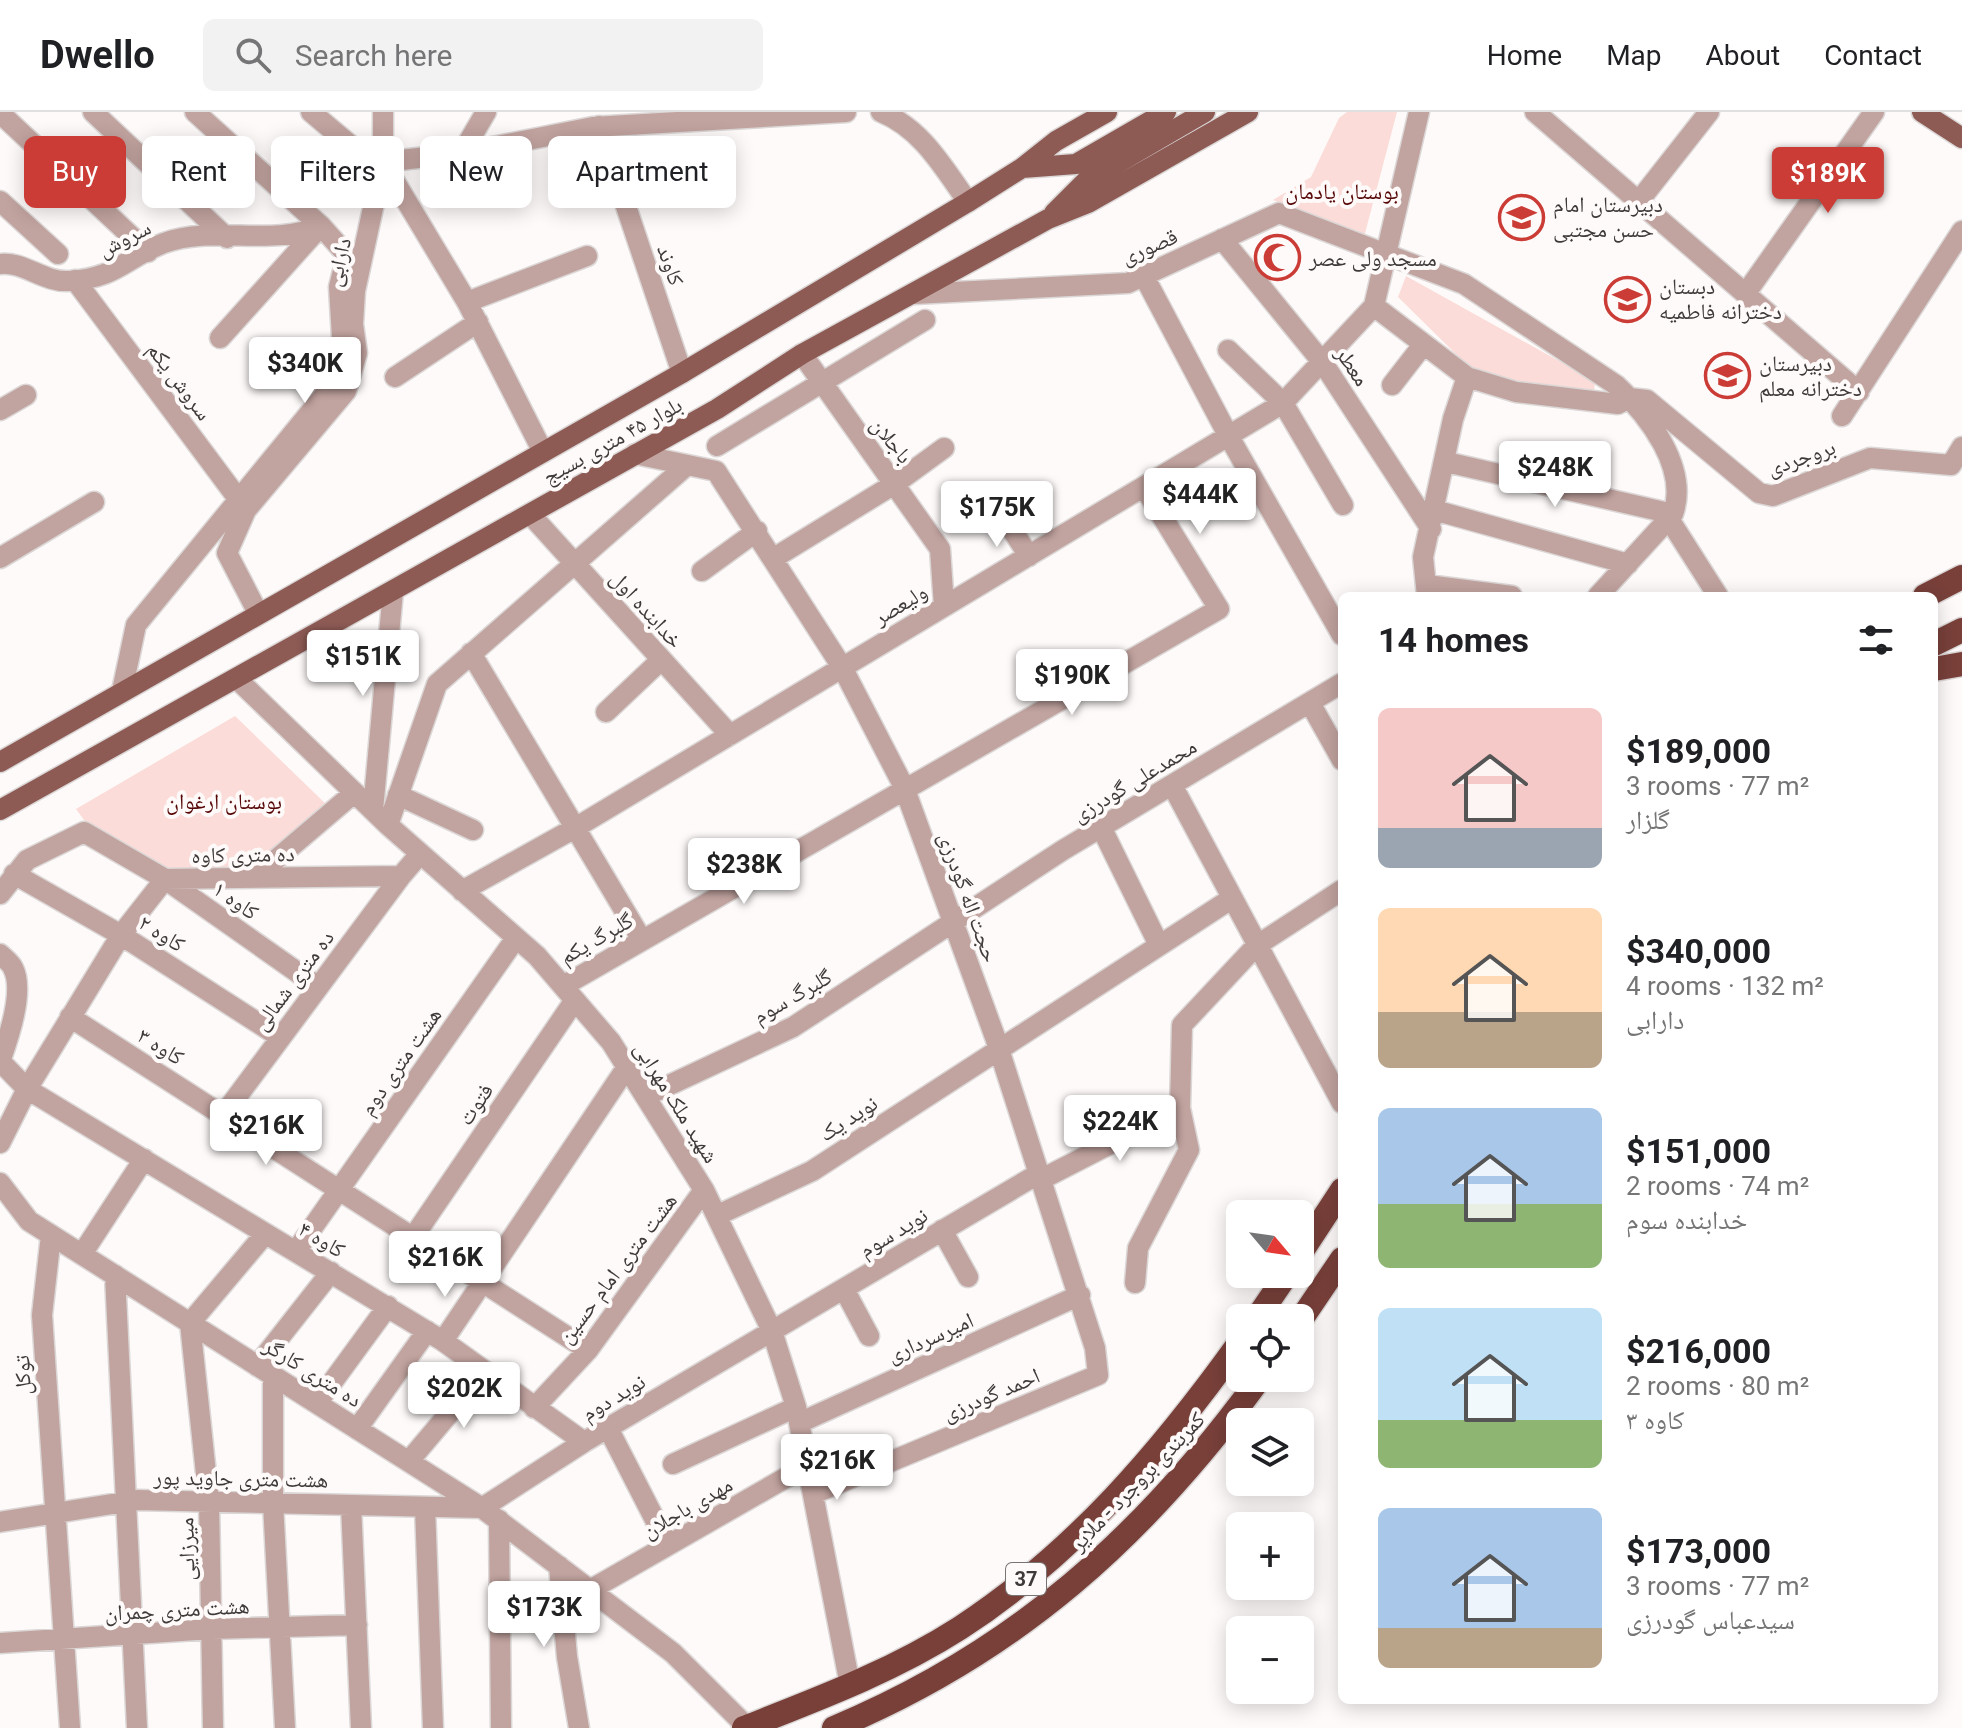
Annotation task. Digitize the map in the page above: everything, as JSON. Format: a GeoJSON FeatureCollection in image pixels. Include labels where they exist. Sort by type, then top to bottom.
{"type":"FeatureCollection","features":[{"type":"Feature","properties":{"kind":"highway"},"geometry":{"type":"LineString","coordinates":[[1933,592],[1962,577]]}},
{"type":"Feature","properties":{"kind":"highway"},"geometry":{"type":"LineString","coordinates":[[1938,642],[1962,630]]}},
{"type":"Feature","properties":{"kind":"highway"},"geometry":{"type":"LineString","coordinates":[[1938,668],[1962,664]]}},
{"type":"Feature","properties":{"kind":"highway"},"geometry":{"type":"LineString","coordinates":[[1314,1233],[1338,1196]]}},
{"type":"Feature","properties":{"kind":"highway"},"geometry":{"type":"LineString","coordinates":[[1312,1304],[1338,1265]]}},
{"type":"Feature","properties":{"kind":"highway","name":"کمربندی بروجرد - ملایر"},"geometry":{"type":"LineString","coordinates":[[746,1727],[850,1685],[959,1628],[1035,1572],[1077,1536],[1147,1465],[1226,1361]]}},
{"type":"Feature","properties":{"kind":"highway","name":"کمربندی بروجرد - ملایر"},"geometry":{"type":"LineString","coordinates":[[834,1728],[893,1703],[961,1666],[1055,1599],[1177,1484],[1250,1392]]}},
{"type":"Feature","properties":{"kind":"main road","name":"بلوار ۴۵ متری بسیج"},"geometry":{"type":"LineString","coordinates":[[0,762],[682,373],[1022,168],[1080,117],[1107,112]]}},
{"type":"Feature","properties":{"kind":"main road"},"geometry":{"type":"LineString","coordinates":[[1048,219],[1080,173],[1166,112]]}},
{"type":"Feature","properties":{"kind":"main road"},"geometry":{"type":"LineString","coordinates":[[1022,168],[1080,173],[1205,112]]}},
{"type":"Feature","properties":{"kind":"main road","name":"بلوار ۴۵ متری بسیج"},"geometry":{"type":"LineString","coordinates":[[0,810],[717,409],[802,354],[1048,219],[1088,203],[1248,112]]}},
{"type":"Feature","properties":{"kind":"main road"},"geometry":{"type":"LineString","coordinates":[[1922,112],[1962,138]]}},
{"type":"Feature","properties":{"kind":"street"},"geometry":{"type":"LineString","coordinates":[[93,112],[227,238]]}},
{"type":"Feature","properties":{"kind":"street"},"geometry":{"type":"LineString","coordinates":[[122,691],[136,625],[242,504],[331,387],[343,354],[339,287],[347,255],[321,226],[195,112]]}},
{"type":"Feature","properties":{"kind":"street"},"geometry":{"type":"LineString","coordinates":[[311,112],[339,136]]}},
{"type":"Feature","properties":{"kind":"street","name":"دارابی"},"geometry":{"type":"LineString","coordinates":[[383,112],[383,136]]}},
{"type":"Feature","properties":{"kind":"street"},"geometry":{"type":"LineString","coordinates":[[472,136],[486,112]]}},
{"type":"Feature","properties":{"kind":"street"},"geometry":{"type":"LineString","coordinates":[[532,139],[637,118],[846,112]]}},
{"type":"Feature","properties":{"kind":"street"},"geometry":{"type":"LineString","coordinates":[[881,112],[907,125],[925,142],[968,202]]}},
{"type":"Feature","properties":{"kind":"street","name":"ولیعصر"},"geometry":{"type":"LineString","coordinates":[[462,891],[575,828],[1283,403],[1374,306],[1419,112]]}},
{"type":"Feature","properties":{"kind":"street"},"geometry":{"type":"LineString","coordinates":[[1639,201],[1709,112]]}},
{"type":"Feature","properties":{"kind":"street"},"geometry":{"type":"LineString","coordinates":[[1746,293],[1874,112]]}},
{"type":"Feature","properties":{"kind":"street"},"geometry":{"type":"LineString","coordinates":[[0,113],[148,252]]}},
{"type":"Feature","properties":{"kind":"street"},"geometry":{"type":"LineString","coordinates":[[1538,113],[1859,392]]}},
{"type":"Feature","properties":{"kind":"street","name":"کاوند"},"geometry":{"type":"LineString","coordinates":[[599,126],[682,373]]}},
{"type":"Feature","properties":{"kind":"street"},"geometry":{"type":"LineString","coordinates":[[404,197],[478,322],[543,452]]}},
{"type":"Feature","properties":{"kind":"street"},"geometry":{"type":"LineString","coordinates":[[0,201],[58,254]]}},
{"type":"Feature","properties":{"kind":"street","name":"دارابی"},"geometry":{"type":"LineString","coordinates":[[258,613],[227,553],[242,504],[346,391],[357,353],[353,324],[355,291],[373,208]]}},
{"type":"Feature","properties":{"kind":"street","name":"قصوری"},"geometry":{"type":"LineString","coordinates":[[914,294],[1081,288],[1145,278],[1279,213],[1464,284],[1629,398]]}},
{"type":"Feature","properties":{"kind":"street"},"geometry":{"type":"LineString","coordinates":[[220,338],[321,226]]}},
{"type":"Feature","properties":{"kind":"street","name":"سروش"},"geometry":{"type":"LineString","coordinates":[[0,264],[10,262],[50,281],[75,280],[107,276],[165,243],[304,233],[321,226]]}},
{"type":"Feature","properties":{"kind":"street"},"geometry":{"type":"LineString","coordinates":[[1842,416],[1962,231]]}},
{"type":"Feature","properties":{"kind":"street","name":"معطر"},"geometry":{"type":"LineString","coordinates":[[1222,239],[1323,363],[1433,520]]}},
{"type":"Feature","properties":{"kind":"street"},"geometry":{"type":"LineString","coordinates":[[467,302],[587,256]]}},
{"type":"Feature","properties":{"kind":"street"},"geometry":{"type":"LineString","coordinates":[[1145,278],[1228,435],[1338,628]]}},
{"type":"Feature","properties":{"kind":"street","name":"سروش یکم"},"geometry":{"type":"LineString","coordinates":[[75,280],[242,504]]}},
{"type":"Feature","properties":{"kind":"street"},"geometry":{"type":"LineString","coordinates":[[1374,306],[1467,377],[1516,392],[1618,404],[1629,398],[1675,468],[1679,498],[1671,517],[1602,592]]}},
{"type":"Feature","properties":{"kind":"street"},"geometry":{"type":"LineString","coordinates":[[717,446],[925,320]]}},
{"type":"Feature","properties":{"kind":"street"},"geometry":{"type":"LineString","coordinates":[[395,377],[478,322]]}},
{"type":"Feature","properties":{"kind":"street"},"geometry":{"type":"LineString","coordinates":[[1392,385],[1423,345]]}},
{"type":"Feature","properties":{"kind":"street"},"geometry":{"type":"LineString","coordinates":[[1228,350],[1283,403],[1343,505]]}},
{"type":"Feature","properties":{"kind":"street","name":"باجلان"},"geometry":{"type":"LineString","coordinates":[[802,354],[880,469],[896,483],[940,549],[944,606]]}},
{"type":"Feature","properties":{"kind":"street"},"geometry":{"type":"LineString","coordinates":[[1455,592],[1427,590],[1423,557],[1453,419],[1467,377]]}},
{"type":"Feature","properties":{"kind":"street"},"geometry":{"type":"LineString","coordinates":[[0,410],[26,395]]}},
{"type":"Feature","properties":{"kind":"street","name":"بروجردی"},"geometry":{"type":"LineString","coordinates":[[1629,398],[1647,400],[1759,493],[1773,496],[1870,458],[1951,465],[1962,447]]}},
{"type":"Feature","properties":{"kind":"street"},"geometry":{"type":"LineString","coordinates":[[635,454],[716,471],[717,409]]}},
{"type":"Feature","properties":{"kind":"street"},"geometry":{"type":"LineString","coordinates":[[774,558],[896,483],[944,448]]}},
{"type":"Feature","properties":{"kind":"street"},"geometry":{"type":"LineString","coordinates":[[1446,462],[1671,517],[1716,592]]}},
{"type":"Feature","properties":{"kind":"street"},"geometry":{"type":"LineString","coordinates":[[381,817],[398,795],[437,684],[686,466]]}},
{"type":"Feature","properties":{"kind":"street","name":"حجت اله گودرزی"},"geometry":{"type":"LineString","coordinates":[[716,471],[842,667],[904,787],[998,1048],[1080,1295],[1095,1348],[1098,1375]]}},
{"type":"Feature","properties":{"kind":"street","name":"گلبرگ یکم"},"geometry":{"type":"LineString","coordinates":[[569,993],[642,940],[1219,609],[1144,487]]}},
{"type":"Feature","properties":{"kind":"street"},"geometry":{"type":"LineString","coordinates":[[989,494],[1029,556]]}},
{"type":"Feature","properties":{"kind":"street"},"geometry":{"type":"LineString","coordinates":[[0,558],[94,502]]}},
{"type":"Feature","properties":{"kind":"street","name":"خدابنده اول"},"geometry":{"type":"LineString","coordinates":[[530,514],[730,735]]}},
{"type":"Feature","properties":{"kind":"street"},"geometry":{"type":"LineString","coordinates":[[1433,520],[1628,564]]}},
{"type":"Feature","properties":{"kind":"street"},"geometry":{"type":"LineString","coordinates":[[702,571],[757,531]]}},
{"type":"Feature","properties":{"kind":"street"},"geometry":{"type":"LineString","coordinates":[[381,817],[393,591]]}},
{"type":"Feature","properties":{"kind":"street"},"geometry":{"type":"LineString","coordinates":[[471,653],[642,940]]}},
{"type":"Feature","properties":{"kind":"street"},"geometry":{"type":"LineString","coordinates":[[606,712],[660,661]]}},
{"type":"Feature","properties":{"kind":"street","name":"شهید ملک مهرابی"},"geometry":{"type":"LineString","coordinates":[[237,679],[354,793],[516,938],[569,993],[627,1067],[704,1190],[772,1331],[797,1415],[850,1685]]}},
{"type":"Feature","properties":{"kind":"street","name":"محمدعلی گودرزی"},"geometry":{"type":"LineString","coordinates":[[953,922],[1101,827],[1338,686]]}},
{"type":"Feature","properties":{"kind":"street"},"geometry":{"type":"LineString","coordinates":[[1310,703],[1338,753]]}},
{"type":"Feature","properties":{"kind":"street"},"geometry":{"type":"LineString","coordinates":[[1172,785],[1338,1096]]}},
{"type":"Feature","properties":{"kind":"street"},"geometry":{"type":"LineString","coordinates":[[248,877],[273,862],[354,793]]}},
{"type":"Feature","properties":{"kind":"street"},"geometry":{"type":"LineString","coordinates":[[398,795],[473,830]]}},
{"type":"Feature","properties":{"kind":"street"},"geometry":{"type":"LineString","coordinates":[[1101,827],[1158,943],[1231,899]]}},
{"type":"Feature","properties":{"kind":"street","name":"کاوه ۱"},"geometry":{"type":"LineString","coordinates":[[14,874],[27,860],[84,832],[165,879],[317,986]]}},
{"type":"Feature","properties":{"kind":"street"},"geometry":{"type":"LineString","coordinates":[[401,876],[420,854]]}},
{"type":"Feature","properties":{"kind":"street"},"geometry":{"type":"LineString","coordinates":[[0,894],[14,874]]}},
{"type":"Feature","properties":{"kind":"street","name":"کاوه ۲"},"geometry":{"type":"LineString","coordinates":[[14,874],[121,935],[280,1037]]}},
{"type":"Feature","properties":{"kind":"street","name":"ده متری کاوه"},"geometry":{"type":"LineString","coordinates":[[0,1143],[27,1089],[121,935],[165,879],[401,876]]}},
{"type":"Feature","properties":{"kind":"street","name":"ده متری شمالی"},"geometry":{"type":"LineString","coordinates":[[224,1114],[401,876]]}},
{"type":"Feature","properties":{"kind":"street"},"geometry":{"type":"LineString","coordinates":[[1135,1283],[1138,1248],[1189,1150],[1180,1108],[1182,1025],[1256,946],[1338,893]]}},
{"type":"Feature","properties":{"kind":"street","name":"گلبرگ سوم"},"geometry":{"type":"LineString","coordinates":[[646,1096],[793,1027],[953,922]]}},
{"type":"Feature","properties":{"kind":"street","name":"هشت متری دوم"},"geometry":{"type":"LineString","coordinates":[[296,1251],[516,938]]}},
{"type":"Feature","properties":{"kind":"street","name":"نوید یک"},"geometry":{"type":"LineString","coordinates":[[718,1215],[812,1171],[1158,943]]}},
{"type":"Feature","properties":{"kind":"street"},"geometry":{"type":"LineString","coordinates":[[0,954],[13,968],[15,979],[14,1021],[0,1062]]}},
{"type":"Feature","properties":{"kind":"street","name":"فتوت"},"geometry":{"type":"LineString","coordinates":[[414,1236],[569,993]]}},
{"type":"Feature","properties":{"kind":"street","name":"کاوه ۳"},"geometry":{"type":"LineString","coordinates":[[70,1017],[588,1350]]}},
{"type":"Feature","properties":{"kind":"street","name":"کاوه ۴"},"geometry":{"type":"LineString","coordinates":[[0,1062],[27,1089],[388,1306],[584,1442]]}},
{"type":"Feature","properties":{"kind":"street"},"geometry":{"type":"LineString","coordinates":[[357,1429],[484,1282],[627,1067]]}},
{"type":"Feature","properties":{"kind":"street","name":"نوید سوم"},"geometry":{"type":"LineString","coordinates":[[772,1331],[942,1230],[1039,1177],[1180,1108]]}},
{"type":"Feature","properties":{"kind":"street"},"geometry":{"type":"LineString","coordinates":[[82,1254],[144,1159]]}},
{"type":"Feature","properties":{"kind":"street","name":"ده متری کارگر"},"geometry":{"type":"LineString","coordinates":[[0,1183],[29,1221],[490,1514],[673,1653],[746,1727]]}},
{"type":"Feature","properties":{"kind":"street","name":"هشت متری امام حسین"},"geometry":{"type":"LineString","coordinates":[[534,1408],[588,1350],[704,1190]]}},
{"type":"Feature","properties":{"kind":"street"},"geometry":{"type":"LineString","coordinates":[[942,1230],[968,1277]]}},
{"type":"Feature","properties":{"kind":"street"},"geometry":{"type":"LineString","coordinates":[[190,1323],[265,1234]]}},
{"type":"Feature","properties":{"kind":"street","name":"توکل"},"geometry":{"type":"LineString","coordinates":[[51,1235],[42,1315],[70,1728]]}},
{"type":"Feature","properties":{"kind":"street"},"geometry":{"type":"LineString","coordinates":[[285,1728],[265,1371],[331,1272]]}},
{"type":"Feature","properties":{"kind":"street"},"geometry":{"type":"LineString","coordinates":[[115,1275],[137,1728]]}},
{"type":"Feature","properties":{"kind":"street"},"geometry":{"type":"LineString","coordinates":[[844,1289],[869,1336]]}},
{"type":"Feature","properties":{"kind":"street","name":"امیرسرداری"},"geometry":{"type":"LineString","coordinates":[[673,1464],[1080,1295]]}},
{"type":"Feature","properties":{"kind":"street"},"geometry":{"type":"LineString","coordinates":[[317,1403],[388,1306]]}},
{"type":"Feature","properties":{"kind":"street","name":"میرزایی"},"geometry":{"type":"LineString","coordinates":[[190,1323],[209,1502],[213,1728]]}},
{"type":"Feature","properties":{"kind":"street","name":"نوید دوم"},"geometry":{"type":"LineString","coordinates":[[490,1514],[584,1442],[772,1331]]}},
{"type":"Feature","properties":{"kind":"street"},"geometry":{"type":"LineString","coordinates":[[409,1461],[485,1371]]}},
{"type":"Feature","properties":{"kind":"street","name":"احمد گودرزی"},"geometry":{"type":"LineString","coordinates":[[813,1494],[1098,1375]]}},
{"type":"Feature","properties":{"kind":"street"},"geometry":{"type":"LineString","coordinates":[[608,1428],[668,1545]]}},
{"type":"Feature","properties":{"kind":"street","name":"مهدی باجلان"},"geometry":{"type":"LineString","coordinates":[[590,1590],[808,1465]]}},
{"type":"Feature","properties":{"kind":"street","name":"هشت متری جاوید پور"},"geometry":{"type":"LineString","coordinates":[[0,1522],[126,1502],[425,1507],[490,1514]]}},
{"type":"Feature","properties":{"kind":"street"},"geometry":{"type":"LineString","coordinates":[[351,1505],[361,1728]]}},
{"type":"Feature","properties":{"kind":"street"},"geometry":{"type":"LineString","coordinates":[[425,1507],[433,1728]]}},
{"type":"Feature","properties":{"kind":"street"},"geometry":{"type":"LineString","coordinates":[[490,1514],[501,1728]]}},
{"type":"Feature","properties":{"kind":"street"},"geometry":{"type":"LineString","coordinates":[[559,1566],[567,1657],[579,1728]]}},
{"type":"Feature","properties":{"kind":"street","name":"هشت متری چمران"},"geometry":{"type":"LineString","coordinates":[[0,1643],[211,1629],[357,1625]]}},
{"type":"Feature","properties":{"kind":"green space","name":"بوستان یادمان"},"geometry":{"type":"Polygon","coordinates":[[[1347,112],[1397,112],[1364,237],[1273,200],[1311,177],[1339,118],[1347,112]]]}},
{"type":"Feature","properties":{"kind":"green space"},"geometry":{"type":"Polygon","coordinates":[[[1406,276],[1595,381],[1594,391],[1496,382],[1467,365],[1398,297],[1406,276]]]}},
{"type":"Feature","properties":{"kind":"green space","name":"بوستان ارغوان"},"geometry":{"type":"Polygon","coordinates":[[[235,716],[330,808],[266,858],[227,872],[174,872],[92,831],[76,809],[235,716]]]}},
{"type":"Feature","properties":{"kind":"place","name":"دبیرستان امام حسن مجتبی"},"geometry":{"type":"Point","coordinates":[1522,217]}},
{"type":"Feature","properties":{"kind":"place","name":"مسجد ولی عصر"},"geometry":{"type":"Point","coordinates":[1278,258]}},
{"type":"Feature","properties":{"kind":"place","name":"دبستان دخترانه فاطمیه"},"geometry":{"type":"Point","coordinates":[1628,299]}},
{"type":"Feature","properties":{"kind":"place","name":"دبیرستان دخترانه معلم"},"geometry":{"type":"Point","coordinates":[1728,376]}}]}
